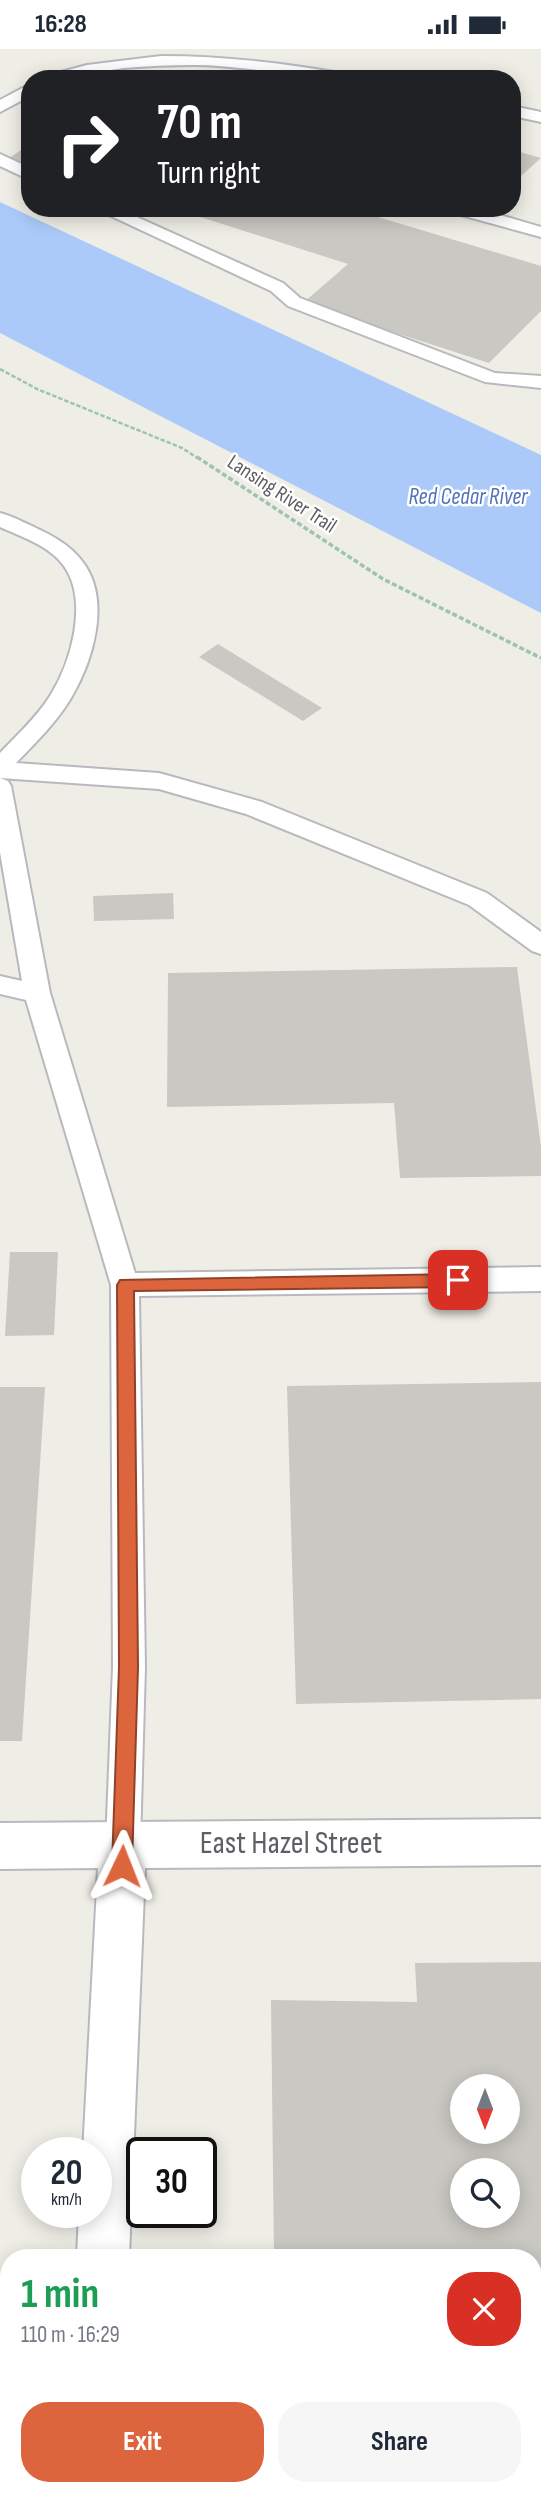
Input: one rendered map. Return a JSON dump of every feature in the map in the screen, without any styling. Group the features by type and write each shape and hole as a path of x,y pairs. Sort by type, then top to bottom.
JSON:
{"street":[{"name":"East Hazel Street","path":"0,1846 541,1842"},
{"path":"103,2249 123,1844"}],"lane":[{"path":"72,70 142,57 197,56 300,70"},
{"path":"0,107 21,94"},
{"path":"521,113 541,117"},
{"path":"0,159 21,170"},
{"path":"122,217 277,287 294,302 351,326 492,378 541,382"},
{"path":"488,217 541,232"},
{"path":"0,519 62,551 80,570 86,621 76,667 59,699 0,768"},
{"path":"0,768 159,781 254,808 478,899 541,945"},
{"path":"0,786 37,993 125,1285 128,1667 123,1844"},
{"path":"0,985 37,993"},
{"path":"125,1285 541,1279"}],"path":[{"name":"Lansing River Trail","path":"0,369 37,389 183,448 383,579 541,658"}],"water":[{"name":"Red Cedar River","path":"0,202 21,212 21,217 32,217 541,455 541,613 0,333"}],"building":[{"path":"21,150 21,162 9,158"},
{"path":"521,152 541,158 521,176"},
{"path":"200,217 378,217 541,266 541,311 489,363 303,303 348,264"},
{"path":"218,644 322,708 303,721 199,657"},
{"path":"173,893 174,919 94,921 93,896"},
{"path":"517,967 541,1147 541,1176 400,1178 394,1103 167,1107 168,973"},
{"path":"10,1252 58,1252 54,1335 5,1336"},
{"path":"541,1382 541,1699 296,1704 287,1386"},
{"path":"0,1387 45,1387 22,1741 0,1741"},
{"path":"541,1962 541,2249 274,2249 271,2000 417,2002 415,1963"}],"route":[{"path":"122,1866 128,1667 125,1285 458,1280"}]}
